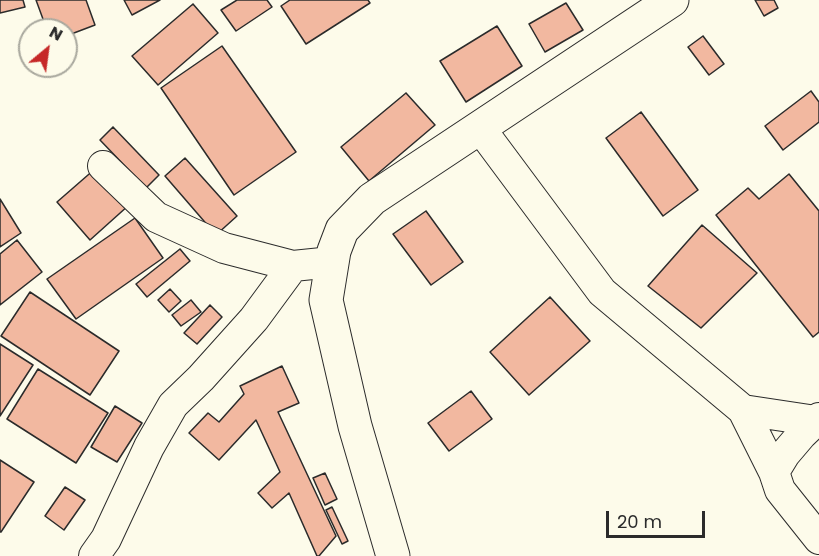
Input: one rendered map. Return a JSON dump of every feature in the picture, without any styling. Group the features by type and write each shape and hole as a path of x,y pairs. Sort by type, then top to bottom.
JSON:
{"street":[{"path":"393,556 355,426 326,300 334,251 342,230 372,199 672,0"},
{"path":"480,128 602,292 743,410 774,472 780,490 819,539"},
{"path":"103,166 156,217 224,248 293,266 332,262"},
{"path":"94,556 106,538 149,447 172,405 201,378 254,320 293,266"},
{"path":"743,410 817,420"},
{"path":"774,472 796,441 817,420"}],"building":[{"path":"0,0 23,0 25,7 0,13"},
{"path":"36,0 86,0 95,25 78,31 78,18 43,18"},
{"path":"124,0 160,0 132,15"},
{"path":"237,0 267,0 272,7 236,31 221,10"},
{"path":"290,0 368,0 370,3 306,44 281,6"},
{"path":"755,0 774,0 778,8 764,16"},
{"path":"566,3 583,30 545,52 529,24"},
{"path":"193,4 218,33 158,85 132,56"},
{"path":"497,26 522,66 466,102 440,61"},
{"path":"703,36 724,64 709,75 688,47"},
{"path":"222,46 296,152 234,195 161,88"},
{"path":"811,91 819,102 819,122 783,150 765,126"},
{"path":"406,93 435,125 369,181 341,147"},
{"path":"641,112 698,190 663,216 606,138"},
{"path":"113,127 159,175 146,188 100,140"},
{"path":"185,158 237,216 216,235 165,176"},
{"path":"96,168 129,205 90,240 57,202"},
{"path":"789,174 819,211 819,332 813,337 716,215 748,188 759,199"},
{"path":"0,199 21,233 0,247"},
{"path":"426,211 463,262 431,285 393,234"},
{"path":"135,218 163,258 76,319 47,279"},
{"path":"702,225 757,273 701,328 648,286"},
{"path":"17,240 42,272 0,305 0,254"},
{"path":"180,249 190,261 147,297 136,284"},
{"path":"170,289 181,301 169,312 158,300"},
{"path":"30,292 119,351 90,395 1,336"},
{"path":"550,297 590,341 529,395 490,352"},
{"path":"191,300 201,312 181,326 172,315"},
{"path":"210,305 222,317 197,344 184,333"},
{"path":"0,344 33,365 0,416"},
{"path":"282,366 299,403 278,412 336,536 319,556 317,556 289,493 272,508 258,493 280,472 256,420 219,460 189,433 208,413 219,422 244,394 240,386"},
{"path":"38,369 108,413 76,463 7,419"},
{"path":"471,391 492,419 449,451 428,423"},
{"path":"115,406 142,423 117,462 91,447"},
{"path":"0,460 34,482 1,532 0,532"},
{"path":"325,473 337,499 325,505 313,478"},
{"path":"65,487 85,500 64,530 45,516"},
{"path":"332,507 348,541 342,544 326,510"}]}
